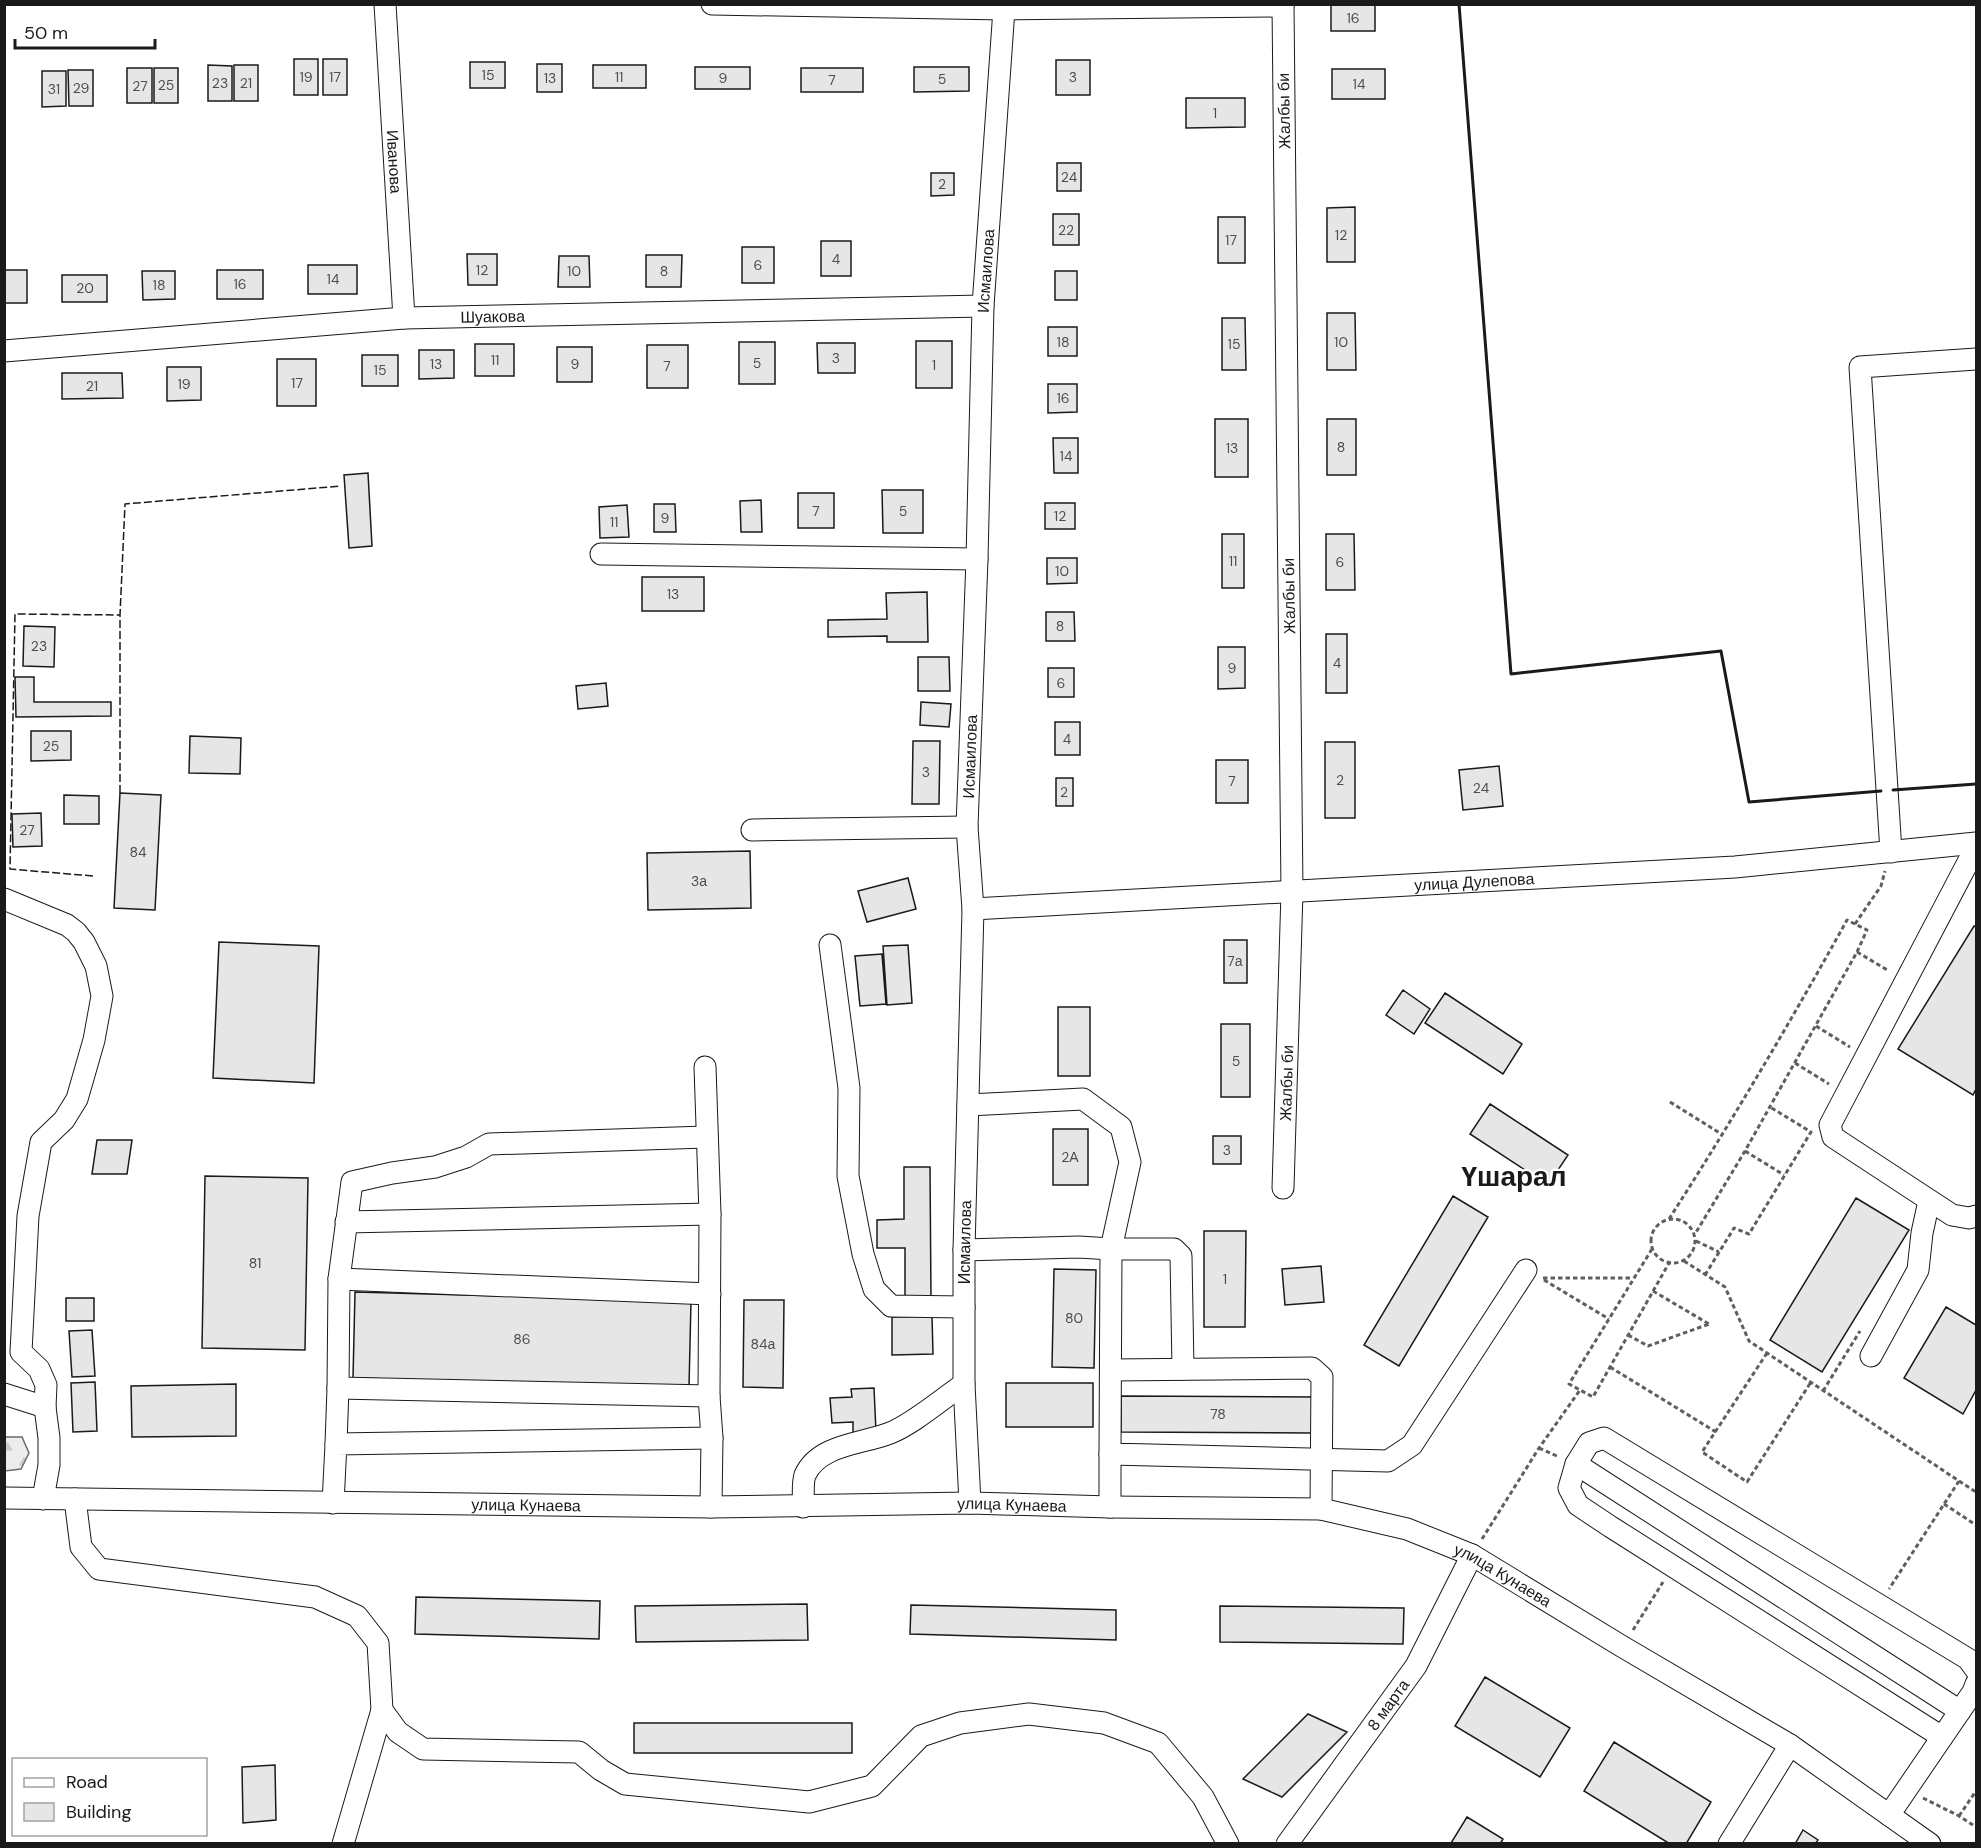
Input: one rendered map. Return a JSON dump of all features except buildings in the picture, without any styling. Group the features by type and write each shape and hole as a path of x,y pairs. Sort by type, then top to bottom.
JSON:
{"street":[{"name":"Иванова","path":"385,4 404,318"},
{"path":"712,4 1004,9 1283,5"},
{"name":"Жалбы би","path":"1283,5 1292,892 1283,1188"},
{"name":"Исмаилова","path":"970,1503 964,1384 964,1250 973,909 967,827 983,306 1004,9"},
{"name":"Шуакова","path":"4,351 404,318 983,306"},
{"path":"1891,852 1860,367 1977,359"},
{"path":"601,554 977,559"},
{"path":"752,830 967,827"},
{"path":"1977,845 1830,1125 1833,1137 1929,1201 1952,1215 1969,1218 1977,1216"},
{"name":"улица Дулепова","path":"973,909 1735,867 1977,845"},
{"path":"4,899 67,925 76,932 84,942 96,966 102,996 94,1040 77,1099 64,1120 41,1142 28,1216 13,1351 39,1369 46,1385 45,1407 49,1438 49,1465 43,1499"},
{"path":"830,945 849,1088 848,1176 863,1254 874,1289 891,1306 964,1307"},
{"path":"705,1067 710,1214 711,1508"},
{"path":"968,1105 1083,1099 1121,1127 1130,1162 1111,1249 1110,1507"},
{"path":"333,1503 338,1388 339,1279 352,1182 435,1167 466,1156 489,1144 706,1137"},
{"path":"1871,1356 1918,1270 1922,1233 1929,1201"},
{"path":"346,1222 710,1214"},
{"path":"964,1250 1079,1247 1174,1249 1181,1256 1183,1369"},
{"path":"1110,1454 1388,1461 1412,1445 1526,1270"},
{"path":"339,1279 710,1294"},
{"path":"1111,1370 1312,1368 1322,1377 1321,1509"},
{"path":"803,1507 805,1475 820,1456 843,1446 891,1433 964,1384"},
{"path":"338,1388 709,1396"},
{"path":"4,1394 45,1407"},
{"path":"336,1444 712,1438"},
{"path":"1942,1737 1578,1505 1569,1488 1576,1464 1588,1443 1604,1438 1968,1659 1977,1670"},
{"path":"1576,1464 1960,1711"},
{"name":"улица Кунаева","path":"4,1498 711,1508 970,1503 1321,1509 1407,1529 1472,1555 1790,1745 1930,1844"},
{"path":"75,1499 81,1547 99,1569 315,1597 357,1616 378,1643 382,1710 343,1844"},
{"name":"8 марта","path":"1287,1844 1416,1666 1472,1555"},
{"path":"1889,1815 1977,1684"},
{"path":"382,1710 398,1732 423,1749 579,1752 601,1770 625,1784 809,1802 872,1786 921,1736 960,1723 1029,1714 1104,1723 1158,1743 1203,1797 1228,1844"},
{"path":"1729,1844 1790,1745"}],"path":[{"path":"1855,924 1881,886 1891,852"},
{"path":"1669,1263 1593,1396 1569,1384 1652,1249 1652,1233 1656,1226 1669,1219 1723,1135 1784,1033 1847,920 1867,930 1816,1026 1695,1234"},
{"path":"1857,952 1905,981"},
{"path":"1816,1026 1866,1056"},
{"path":"1795,1063 1846,1094"},
{"path":"1670,1102 1723,1135"},
{"path":"1705,1275 1734,1228 1749,1234 1811,1132 1770,1107"},
{"path":"1745,1151 1784,1175"},
{"path":"1652,1249 1662,1261 1669,1263 1677,1264 1690,1256 1696,1242 1695,1234 1685,1222 1669,1219"},
{"path":"1696,1242 1719,1252"},
{"path":"1684,1261 1725,1287 1749,1341 1977,1492"},
{"path":"1609,1319 1540,1278 1634,1278"},
{"path":"1628,1335 1648,1346 1708,1324 1653,1291"},
{"path":"1767,1353 1702,1452 1747,1482 1811,1382"},
{"path":"1610,1367 1716,1432"},
{"path":"1472,1555 1539,1448 1580,1390"},
{"path":"1878,1606 1959,1482"},
{"path":"1944,1504 1977,1525"},
{"path":"1623,1647 1673,1566"},
{"path":"1907,1789 1977,1827"},
{"path":"1959,1816 1977,1791"}],"green space":[{"path":"5,1437 22,1437 29,1453 21,1469 5,1471"}],"fence":[{"path":"120,793 120,615 125,504 341,486"},
{"path":"93,876 10,869 15,614 120,615"}],"wall":[{"path":"1459,4 1511,674 1721,651 1749,802 1881,791"},
{"path":"1893,790 1976,784"}],"district":[{"name":"Үшарал","path":"1514,1176"}]}
